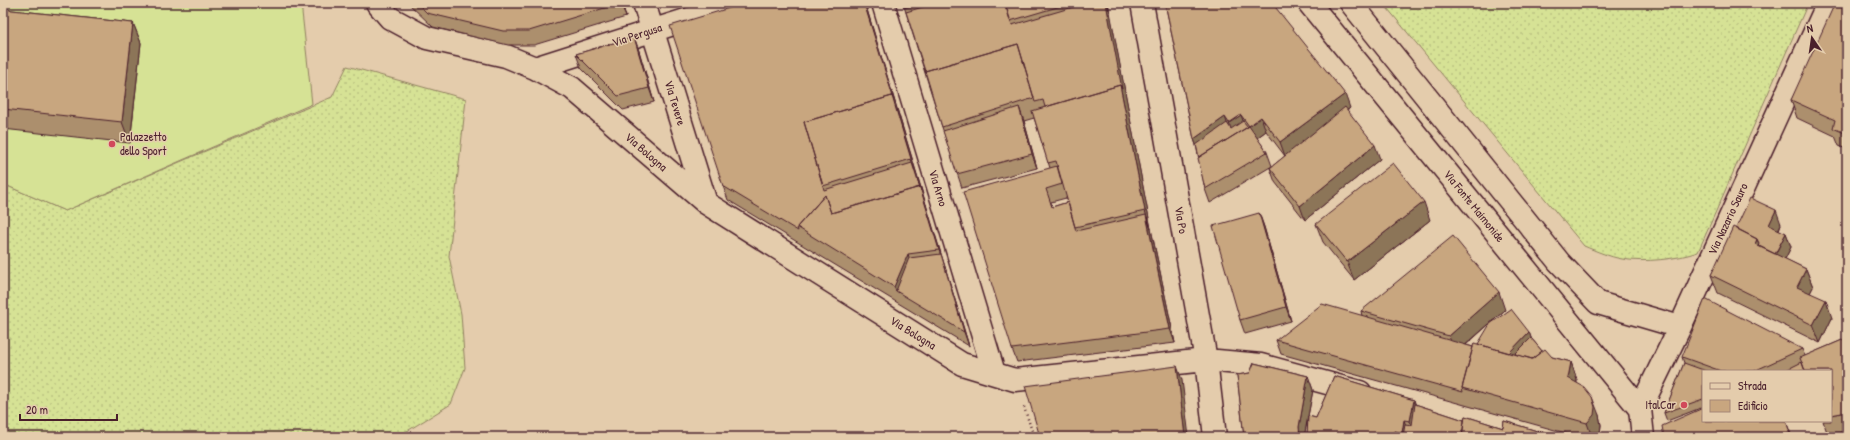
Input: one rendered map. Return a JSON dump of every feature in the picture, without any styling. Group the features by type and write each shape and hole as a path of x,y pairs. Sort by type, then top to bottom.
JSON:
{"street":[{"name":"Via Bologna","path":"377,3 390,18 427,38 506,56 535,68 572,88 706,204 962,364 1015,380 1206,360 1262,365 1376,396"},
{"name":"Via Tevere","path":"644,3 706,204"},
{"name":"Via Pergusa","path":"535,68 739,3"},
{"name":"Via Arno","path":"882,3 994,373"},
{"name":"Via Po","path":"1142,3 1206,360 1215,437"},
{"name":"Via Fonte Maimonide","path":"1309,3 1640,409"},
{"path":"1351,3 1559,262 1598,302 1680,327"},
{"name":"Via Nazario Sauro","path":"1640,409 1680,327 1828,3"},
{"path":"1640,409 1643,437"}],"green space":[{"name":"Palazzetto dello Sport","path":"3,3 301,3 312,104 65,211 3,184"},
{"path":"1383,3 1808,3 1698,252 1671,258 1640,261 1617,258 1584,246"},
{"path":"347,66 466,99 449,256 461,314 465,368 451,404 404,433 392,437 3,437 3,184 65,211 332,97"}],"building":[{"path":"417,3 621,3 529,31 503,31 427,13"},
{"path":"746,3 864,3 894,100 892,96 804,122 824,190 912,163 920,187 831,213 825,195 797,227 798,231 723,186 670,26"},
{"path":"903,3 921,3 904,8"},
{"path":"936,3 1005,3 1012,25 1087,3 1106,3 1122,89 1120,85 1045,107 1043,100 1035,102 1018,44 925,71 906,12"},
{"path":"1005,3 1071,3 1010,21"},
{"path":"1165,3 1272,3 1345,94 1280,142 1261,117 1249,126 1241,115 1229,123 1225,117 1194,139"},
{"path":"1835,3 1847,3 1847,134 1833,128 1835,120 1791,100"},
{"path":"3,9 133,23 122,122 3,109"},
{"path":"634,37 649,88 618,96 576,54"},
{"path":"1018,44 1034,98 942,127 925,71"},
{"path":"1120,85 1145,211 1075,227 1056,161 1048,163 1032,111"},
{"path":"892,96 911,159 823,186 804,122"},
{"path":"1019,107 1032,154 957,174 943,131"},
{"path":"1345,107 1375,145 1300,206 1270,168"},
{"path":"1243,121 1248,127 1199,157 1196,145 1227,123 1231,129"},
{"path":"1249,126 1267,152 1205,189 1198,158"},
{"path":"1393,163 1424,202 1347,262 1316,224"},
{"path":"1057,166 1062,184 1046,189 1052,207 1068,202 1076,231 1146,215 1170,329 1012,349 963,192"},
{"path":"920,187 939,250 908,254 894,287 797,227 825,195 831,213"},
{"path":"1750,198 1776,210 1769,225 1786,233 1775,254 1758,246 1759,243 1757,239 1736,228"},
{"path":"1259,213 1286,307 1240,320 1213,226"},
{"path":"1733,227 1757,239 1755,244 1806,269 1797,287 1826,300 1813,325 1711,275"},
{"path":"1453,236 1499,292 1449,336 1361,311"},
{"path":"941,254 964,332 896,291 909,258"},
{"path":"1705,299 1802,349 1756,370 1718,370 1682,357"},
{"path":"1322,304 1473,347 1462,388 1463,392 1276,340"},
{"path":"1511,309 1529,332 1509,353 1478,344 1490,324"},
{"path":"1531,338 1542,351 1532,359 1515,354"},
{"path":"1847,338 1847,412 1832,415 1832,370 1805,370 1800,358"},
{"path":"1474,343 1532,359 1545,349 1552,357 1571,362 1568,378 1584,387 1592,397 1595,407 1594,415 1587,423 1462,388"},
{"path":"1802,362 1805,370 1786,370"},
{"path":"1254,363 1308,376 1299,427 1300,437 1244,437 1237,375 1250,373"},
{"path":"1684,363 1703,370 1702,370 1702,399 1664,413"},
{"path":"1177,366 1185,437 1040,437 1025,386"},
{"path":"1334,376 1414,400 1410,421 1404,420 1402,433 1395,431 1394,437 1307,437 1308,416 1316,418"},
{"path":"1415,404 1464,420 1462,437 1403,437 1405,424 1412,425"},
{"path":"1702,408 1702,422 1786,422 1790,433 1781,437 1751,437 1749,433 1741,437 1664,437 1662,426"},
{"path":"1465,416 1503,428 1504,421 1557,437 1462,437"},
{"path":"1847,434 1847,437 1821,437"}],"place":[{"name":"Palazzetto dello Sport","path":"112,144"},
{"name":"ItalCar","path":"1684,405"}]}
